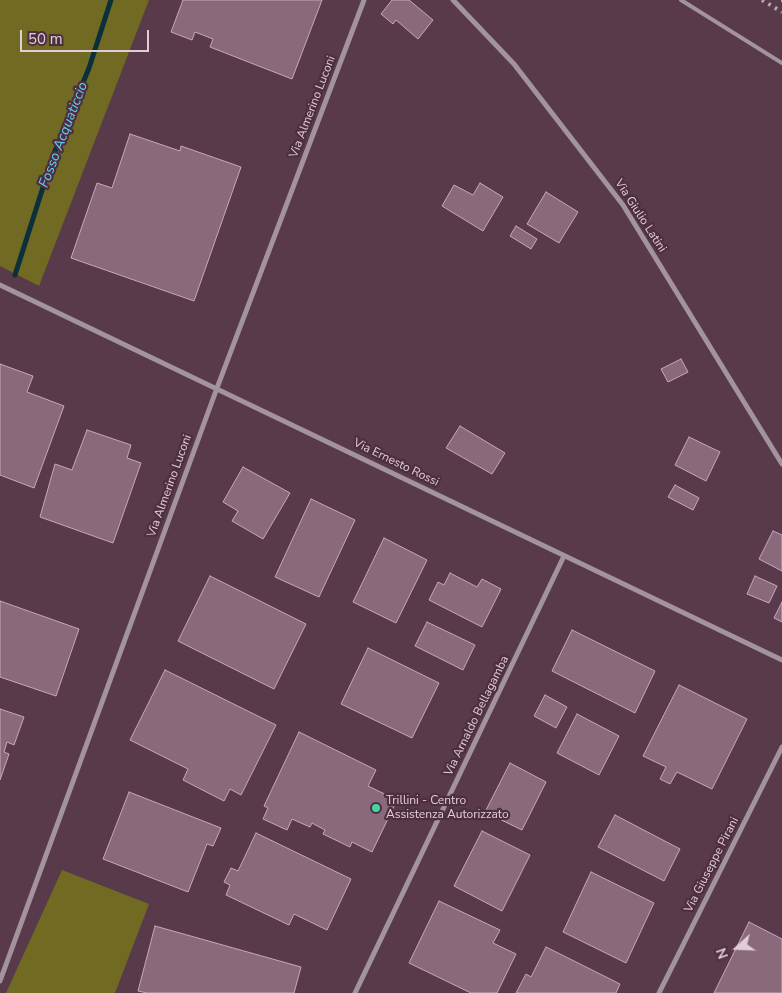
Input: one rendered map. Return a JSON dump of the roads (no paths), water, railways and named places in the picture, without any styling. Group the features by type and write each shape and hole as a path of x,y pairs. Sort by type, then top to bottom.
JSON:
{"street":[{"name":"Via Almerino Luconi","path":"0,981 217,388 364,0"},
{"name":"Via Giulio Latini","path":"453,0 514,64 623,205 782,464"},
{"name":"Via Ernesto Rossi","path":"0,285 782,660"},
{"name":"Via Arnaldo Bellagamba","path":"355,993 564,556"},
{"name":"Via Giuseppe Pirani","path":"659,993 782,747"}],"lane":[{"path":"680,0 782,63"}],"waterway":[{"name":"Fosso Acquaticcio","path":"15,275 53,156 89,68 111,0"}],"railway":[{"path":"762,0 782,12"}],"place":[{"name":"Trillini - Centro Assistenza Autorizzato","path":"376,808"}]}
